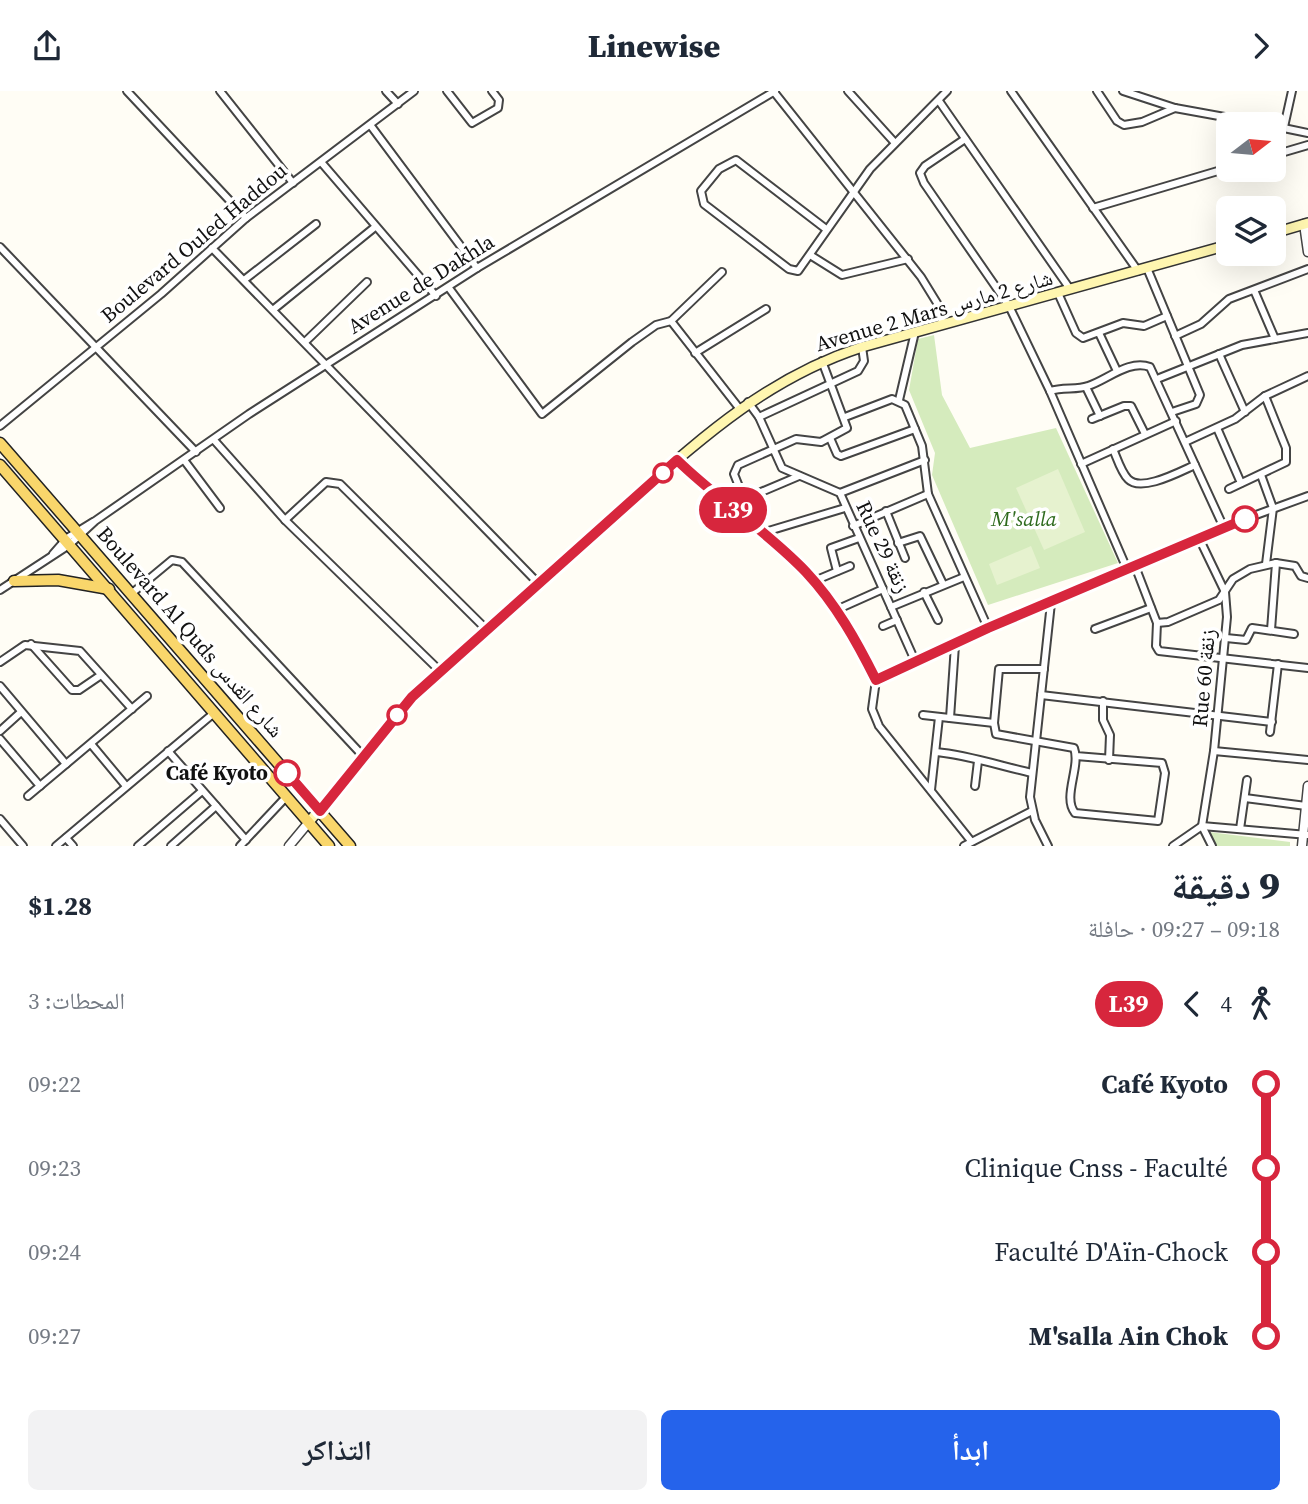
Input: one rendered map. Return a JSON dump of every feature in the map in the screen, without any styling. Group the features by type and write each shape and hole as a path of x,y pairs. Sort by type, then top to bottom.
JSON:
{"main road":[{"path":"1286,229 1306,223"},
{"name":"Avenue 2 Mars شارع 2 مارس","path":"309,823 412,697 677,460 743,405 822,361 862,347 1216,248"},
{"name":"Boulevard Al Quds شارع القدس","path":"0,443 350,846"},
{"name":"Boulevard Al Quds شارع القدس","path":"0,465 329,846"},
{"path":"14,581 58,580 109,589"}],"street":[{"path":"220,91 293,183"},
{"path":"386,91 398,104"},
{"name":"Boulevard Ouled Haddou","path":"0,426 96,348 246,218 414,91"},
{"path":"447,91 472,123 498,107 499,100 492,91"},
{"path":"756,91 763,99"},
{"path":"775,91 908,259 931,291 943,324"},
{"name":"Avenue de Dakhla","path":"0,590 95,521 328,363 477,268 775,91"},
{"path":"848,91 895,143"},
{"path":"826,229 736,160 719,169 701,191 704,204 789,269 798,271 853,191 895,143 947,91"},
{"path":"1011,91 1093,208 1143,269 1167,316 1200,398 1196,404 1172,412"},
{"path":"1097,91 1117,121 1124,125 1142,122 1175,108"},
{"path":"1123,91 1175,108 1216,115"},
{"path":"1286,118 1292,91"},
{"path":"130,92 246,218"},
{"path":"939,101 1070,289"},
{"path":"371,126 477,268"},
{"path":"1286,128 1308,133"},
{"path":"965,139 925,166 921,175 930,193 1009,306 1151,608 1157,623 1156,649 1166,653 1225,657 1308,668"},
{"path":"1286,151 1308,145"},
{"path":"321,162 436,296"},
{"path":"1093,208 1216,172"},
{"path":"1306,223 1308,252"},
{"path":"244,280 316,224"},
{"path":"274,309 375,227"},
{"path":"0,247 196,452"},
{"path":"212,248 328,363 538,583"},
{"path":"810,255 842,275 908,259"},
{"path":"1175,336 1201,324 1229,299 1308,269"},
{"path":"449,288 542,414 632,342 656,325 671,321 722,272"},
{"path":"306,341 367,282"},
{"path":"1254,289 1275,339"},
{"path":"1058,293 1078,336 1086,338 1123,323 1144,326 1167,316"},
{"path":"695,353 766,309"},
{"name":"Rue 29 زنقة","path":"671,321 695,353 743,405 759,417 782,468 840,493 916,663"},
{"path":"900,400 915,332"},
{"path":"1099,333 1117,371"},
{"path":"1157,379 1251,342 1308,333"},
{"path":"759,417 858,371 864,361 862,347"},
{"path":"1220,354 1245,412"},
{"path":"744,499 733,471 743,463 796,439 821,442 845,430 845,417 822,361"},
{"path":"1050,391 1074,386 1086,387 1117,371 1145,365 1153,370 1224,528"},
{"path":"1185,442 1217,428 1245,412 1265,396 1308,376"},
{"path":"1086,387 1100,416"},
{"path":"1229,489 1283,464 1287,457 1265,396"},
{"path":"845,417 887,401 900,400 905,404 925,460 928,494 988,628"},
{"path":"1093,419 1131,406 1145,434"},
{"path":"1081,464 1176,421"},
{"path":"1217,428 1241,483"},
{"path":"830,438 838,456 844,456 915,429"},
{"path":"214,440 285,520 440,671"},
{"path":"1113,449 1127,479 1134,482 1152,482 1195,465"},
{"path":"184,460 220,508"},
{"path":"677,460 814,581 836,610 876,680 872,700 874,716 971,841"},
{"path":"840,493 925,460"},
{"path":"1261,475 1273,508 1266,564"},
{"path":"728,506 799,476"},
{"path":"285,520 327,482 340,484 486,629"},
{"path":"853,526 928,494"},
{"path":"876,680 988,628 1199,538 1308,496"},
{"path":"762,533 845,508"},
{"path":"886,511 905,558"},
{"path":"898,543 920,536 943,584"},
{"path":"837,571 831,548 859,538"},
{"name":"Rue 60 زنقة","path":"1199,538 1224,592 1226,638 1214,751 1202,826"},
{"path":"131,594 173,560 182,562 363,756"},
{"path":"1271,631 1276,563"},
{"path":"1157,623 1172,621 1214,603 1233,579 1266,564 1295,566 1301,576 1308,577"},
{"path":"814,581 850,566"},
{"path":"891,607 964,577"},
{"path":"836,610 883,589"},
{"path":"924,592 938,620"},
{"path":"1048,846 1032,811 1032,773 1051,603"},
{"path":"1095,629 1151,608"},
{"path":"883,626 897,620"},
{"path":"1226,638 1246,640 1252,628 1294,634"},
{"path":"31,644 72,690 79,690 101,675"},
{"path":"0,662 18,647 31,644 80,651 132,709"},
{"path":"950,717 955,645"},
{"path":"1270,732 1278,664"},
{"path":"1044,669 999,669 994,723 996,734 1070,745 1076,756 1070,805 1073,812 1158,821 1164,765 1160,762 1076,756"},
{"path":"0,686 66,764"},
{"path":"1041,695 1272,722"},
{"path":"28,796 148,696"},
{"path":"1103,701 1103,720 1111,735 1109,760"},
{"path":"0,730 21,712"},
{"path":"56,846 214,713"},
{"path":"923,715 994,723"},
{"path":"931,790 939,717"},
{"path":"0,739 40,786"},
{"path":"91,744 126,786"},
{"path":"168,751 216,806 243,843 287,796"},
{"path":"1214,751 1308,760"},
{"path":"936,752 965,755 978,761 1032,773"},
{"path":"975,786 978,761"},
{"path":"1240,829 1247,780"},
{"path":"1302,846 1306,835 1308,786"},
{"path":"138,846 202,790"},
{"path":"1245,799 1306,806"},
{"path":"171,846 216,806"},
{"path":"964,846 1032,811"},
{"path":"0,819 23,846"},
{"name":"Avenue 2 Mars شارع 2 مارس","path":"289,846 309,823"},
{"path":"1202,826 1212,846"},
{"path":"1173,846 1202,826 1306,835"},
{"path":"66,838 73,846"}],"green space":[{"name":"M'salla","path":"934,335 942,395 970,448 1056,428 1118,563 988,605 932,475 935,453 909,390 918,339"},
{"path":"1058,469 1085,532 1044,550 1016,488"},
{"path":"1031,546 1040,568 997,585 989,564"},
{"path":"1209,832 1290,842 1290,846 1217,846"}],"bus line":[{"name":"L39","path":"287,773 320,811 412,697 677,460 806,572 848,628 876,680 988,628 1245,519"}],"place":[{"name":"Café Kyoto","path":"287,773"}]}
